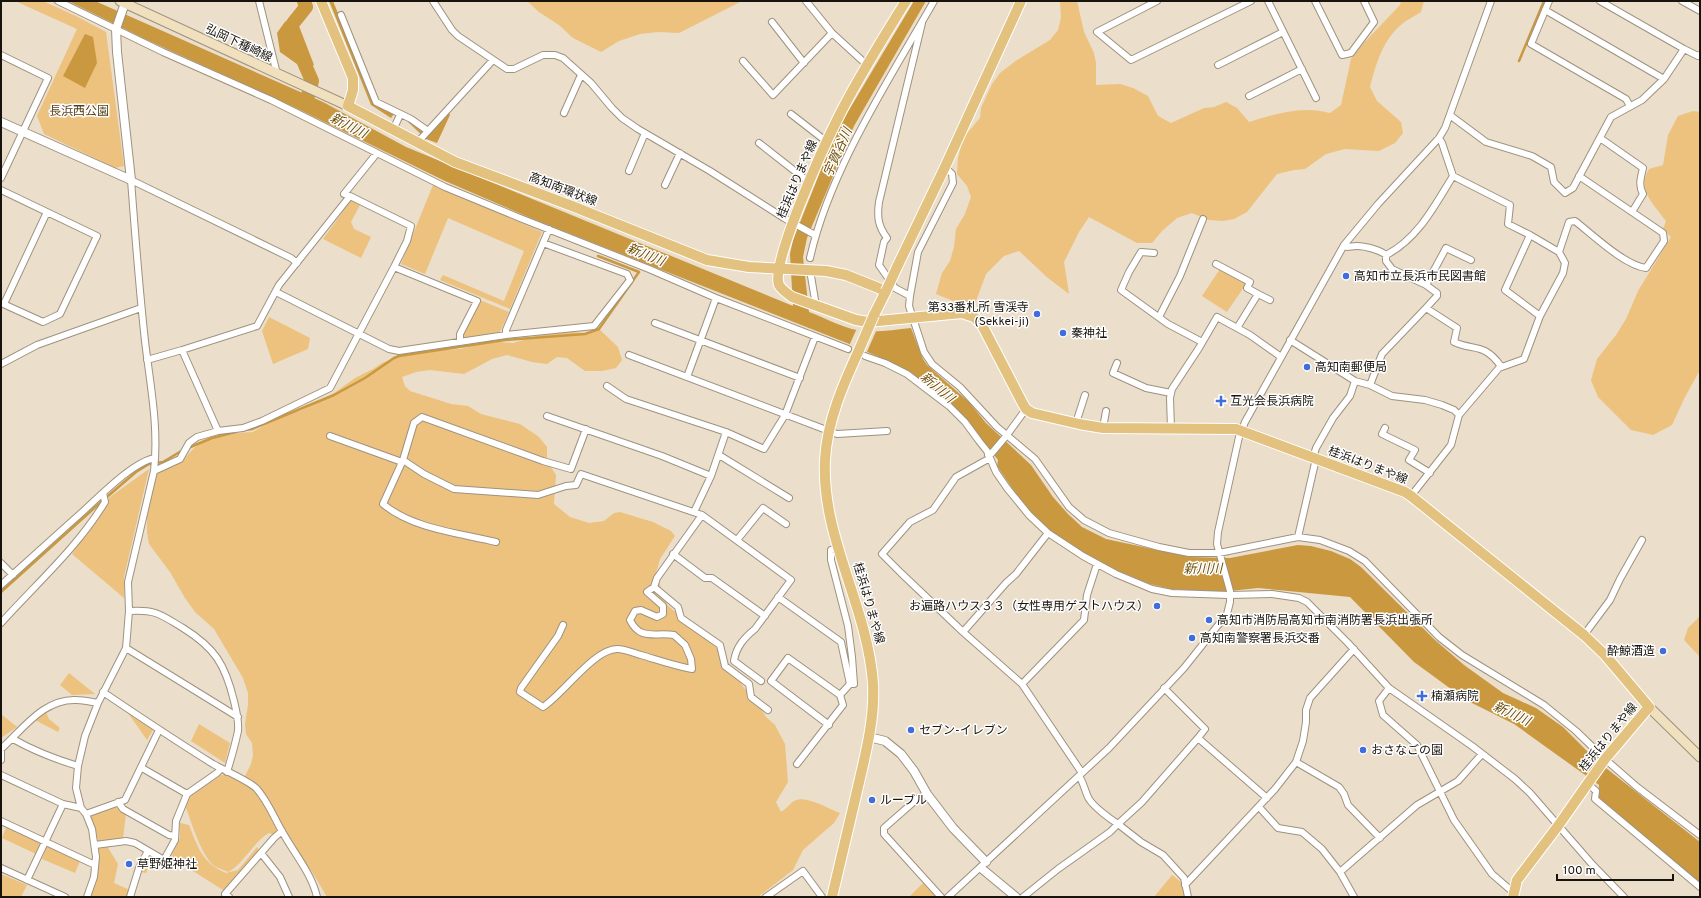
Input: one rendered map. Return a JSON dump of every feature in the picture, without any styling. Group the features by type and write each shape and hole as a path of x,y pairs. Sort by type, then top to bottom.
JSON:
{"main road":[{"path":"320,1 353,78 353,90 348,106"},
{"name":"桂浜はりまや線","path":"906,1 867,65 837,120 827,142 782,256 784,268 778,277 779,285 792,297 856,320 868,322 914,319 962,313 974,317 982,324 1026,409 1032,413 1103,428 1232,428 1411,496 1584,635 1605,655 1649,707 1604,760 1558,826 1516,880 1513,895"},
{"name":"桂浜はりまや線","path":"832,897 869,737 873,697 870,654 839,548 827,497 825,467 829,431 843,388 858,352 1021,1"},
{"name":"弘岡下種崎線","path":"123,3 348,106"},
{"name":"高知南環状線","path":"348,106 393,130 420,140 455,162 572,206 707,260 730,265 784,268 810,273 826,271 886,290"},
{"path":"1649,707 1700,757"}],"street":[{"path":"58,1 116,28 162,52 271,100 445,187 649,268 716,298 815,337 858,352 907,374 949,406 965,422 990,456 1007,488 1029,515 1048,533 1097,564 1152,589 1172,593 1272,594 1299,598 1307,602 1354,649 1389,688 1515,779 1530,793 1558,826 1624,897"},
{"path":"259,1 277,74"},
{"path":"433,1 452,30 458,36 507,69 514,69 543,55 555,55 563,58 591,83 622,118 795,224 814,234"},
{"path":"806,1 832,33 867,65"},
{"path":"810,258 814,234 863,124 934,1"},
{"path":"1157,1 1098,32 1131,60 1251,1"},
{"path":"1268,1 1316,98"},
{"path":"1315,1 1342,55 1351,53 1374,22 1364,1"},
{"path":"948,897 1109,748 1184,668 1227,614 1230,602 1230,593 1217,544 1220,521 1241,431 1290,340 1344,245 1378,204 1439,138 1451,116 1491,1"},
{"path":"1549,1 1531,44 1626,99 1630,106"},
{"path":"1600,1 1684,49 1698,56 1700,55"},
{"path":"1682,1 1700,11"},
{"path":"87,897 95,865 95,845 92,828 86,814 81,808 76,788 78,766 85,736 98,704 126,648 130,570 154,464 156,435 141,308 131,180 116,28 123,3"},
{"path":"1545,10 1664,80"},
{"path":"341,15 376,102 400,115 411,119 428,132"},
{"path":"772,22 804,62"},
{"path":"910,296 895,288 878,265 884,242 887,238 877,217 879,202 922,23"},
{"path":"1218,65 1283,32"},
{"path":"743,61 773,95 832,33"},
{"path":"1451,116 1486,142 1532,156 1551,167 1554,182 1565,193 1573,188 1612,117 1642,100 1664,80 1684,49"},
{"path":"1,56 48,78 24,132 1,178"},
{"path":"420,140 493,60"},
{"path":"1249,96 1302,69"},
{"path":"564,113 581,74"},
{"path":"792,114 827,142"},
{"path":"393,130 400,115"},
{"path":"1,122 131,180 291,258 297,263"},
{"path":"629,171 645,133"},
{"path":"1411,496 1451,445 1459,415 1499,368 1524,359 1540,316 1563,273 1565,263 1559,252 1508,224 1510,205 1453,176 1439,138"},
{"path":"1600,138 1643,168 1640,180 1641,189 1644,194 1632,212"},
{"path":"760,143 810,183"},
{"path":"154,464 180,459 189,443 197,437 218,431 243,428 262,421 330,388 394,267 411,226 344,194 377,153"},
{"path":"664,185 680,153"},
{"path":"945,167 952,174 953,183 918,252 910,296 909,306 926,357 960,388 1006,437 1035,459 1070,507 1084,520 1109,533 1159,547 1188,553 1220,555 1298,537 1320,540 1340,546 1365,561 1439,637 1462,655 1544,705 1576,731 1604,760 1700,835"},
{"path":"1386,255 1412,235 1432,210 1453,176"},
{"path":"1559,252 1569,222 1576,221 1610,249 1637,267 1646,268 1664,241 1663,233 1579,176"},
{"path":"1,190 47,212 97,236 60,314 43,322 2,303 47,212"},
{"path":"147,360 257,326 279,285 350,196"},
{"path":"1159,317 1185,264 1203,218"},
{"path":"506,335 506,330 549,229"},
{"path":"1530,235 1506,290 1540,316"},
{"path":"276,292 389,350 400,351 506,335 594,326 630,280 627,274 543,243"},
{"path":"1344,245 1346,247 1357,246 1368,248 1382,252 1386,255"},
{"path":"1426,285 1446,248 1471,260"},
{"path":"1154,253 1141,252 1129,272 1121,290 1175,329 1202,342"},
{"path":"1370,385 1382,354 1437,296 1437,293 1426,285 1392,269 1386,262 1386,255"},
{"path":"1216,264 1250,282 1247,288 1270,300"},
{"path":"394,267 477,301 460,334 460,342"},
{"path":"810,273 813,305"},
{"path":"1237,328 1258,294"},
{"path":"686,377 716,298"},
{"path":"1,364 38,345 141,308"},
{"path":"1426,308 1457,328 1454,342 1486,350 1498,362 1500,365 1499,368"},
{"path":"1170,429 1170,393 1217,317 1250,335 1281,357"},
{"path":"655,323 800,378"},
{"path":"607,386 626,399 726,432 764,449 785,415 815,337"},
{"path":"1290,340 1355,381 1370,385 1392,396 1425,400 1442,405 1454,410 1459,415"},
{"path":"182,350 218,431"},
{"path":"629,354 837,434 887,431"},
{"path":"1117,363 1113,373 1146,388 1170,393"},
{"path":"1298,537 1315,463 1313,458 1316,448 1333,418 1350,396 1355,381"},
{"path":"1076,423 1085,395"},
{"path":"1026,409 990,456 956,477 933,510 910,522 882,554 963,632 1022,684 1080,774 1090,799 1112,821 1141,842 1163,855 1184,878 1188,897"},
{"path":"1103,428 1106,411"},
{"path":"547,416 662,456 711,476"},
{"path":"496,542 424,525 392,511 383,504 402,461 414,423 422,418 543,461 571,469 586,429"},
{"path":"1385,428 1382,434 1415,450 1409,460 1430,473"},
{"path":"694,512 711,476 726,432"},
{"path":"330,436 402,461 454,489 538,495 566,486 576,485 581,474 702,515 791,580 735,651 734,661 761,681"},
{"path":"719,455 789,498"},
{"path":"1,585 103,493 136,466 149,459 154,464"},
{"path":"1,623 72,548 95,519 105,502 103,493"},
{"path":"737,540 763,508 786,524"},
{"path":"563,625 558,636 521,688 520,692 543,707 553,701 601,654 609,650 618,649 633,652 692,669 691,659 685,645 674,635 644,634 634,629 630,620 635,611 641,610 657,617 663,614 663,606 647,592 654,587 657,578 673,554 702,515"},
{"path":"963,632 1006,583 1016,574 1048,533"},
{"path":"1584,635 1610,600 1642,540"},
{"path":"839,548 831,550 831,560 849,633 854,684 850,684 840,694"},
{"path":"673,554 705,578 712,578 764,616"},
{"path":"1,563 13,574"},
{"path":"1022,684 1084,620 1087,596 1097,564"},
{"path":"654,587 678,607 681,618 720,645 725,666 750,684 751,697 768,710"},
{"path":"778,597 841,642 850,684"},
{"path":"129,611 145,610 159,613 200,639 214,653 229,678 238,717 238,730 227,772"},
{"path":"126,648 238,717"},
{"path":"1185,885 1276,789 1296,762 1303,741 1306,710 1310,698 1354,649"},
{"path":"797,764 829,725 843,705 840,694 788,658 771,681 829,725"},
{"path":"1022,897 1110,832 1142,802 1205,729 1164,688"},
{"path":"1389,688 1379,701 1383,715 1417,745 1439,793 1454,820 1492,874 1513,895"},
{"path":"103,692 159,730 255,788 269,806 305,869 316,890 317,897"},
{"path":"1,760 1,750 42,710 56,702 76,700 98,704"},
{"path":"86,814 125,800 142,768 159,730"},
{"path":"869,737 885,741 901,754 914,771 927,794 953,828 983,865 1016,897"},
{"path":"13,738 43,754 78,766"},
{"path":"1198,738 1267,798"},
{"path":"1340,872 1417,805 1458,781 1482,754"},
{"path":"1296,762 1340,787 1348,805 1380,838"},
{"path":"142,768 187,794"},
{"path":"95,845 126,841 135,843 164,860 176,836 176,822 187,794 217,773 221,768"},
{"path":"1,775 63,804 81,808"},
{"path":"1588,781 1596,791 1595,799 1700,887"},
{"path":"927,794 917,798 884,828 884,834 941,897"},
{"path":"118,802 124,809 169,835 176,836"},
{"path":"27,880 63,804"},
{"path":"1259,807 1278,828 1302,832 1322,849 1340,872 1354,897"},
{"path":"1,830 3,822 95,865"},
{"path":"229,897 225,894 274,838 282,831"},
{"path":"130,897 139,868 148,851"},
{"path":"261,853 280,877 289,897"},
{"path":"1,868 65,897"},
{"path":"766,897 803,871 822,897"}],"green space":[{"name":"長浜西公園","path":"15,1 43,1 106,32 124,166 115,168 44,134 37,116 77,29"},
{"path":"527,1 742,1 679,33 658,32 640,34 619,41 601,52 573,38 559,25 539,12"},
{"path":"1060,1 1077,1 1084,32 1094,53 1096,63 1096,85 1120,84 1133,88 1148,96 1158,116 1171,123 1204,108 1214,107 1226,102 1237,108 1249,122 1299,110 1330,113 1341,105 1351,59 1360,47 1400,5 1401,1 1424,1 1421,12 1395,30 1385,44 1370,87 1377,101 1401,122 1403,133 1395,143 1379,151 1345,149 1326,154 1305,169 1277,174 1247,212 1234,219 1223,221 1209,220 1192,213 1177,218 1162,231 1152,243 1137,243 1089,217 1079,232 1064,262 1069,294 1048,278 1019,251 1004,256 986,274 973,309 936,294 942,273 950,261 954,247 956,229 965,214 971,197 967,186 957,174 958,158 963,138 980,118 981,108 992,84 1000,73 1017,60 1050,40 1058,30 1061,18"},
{"path":"1693,111 1700,112 1700,370 1672,425 1653,435 1631,430 1598,397 1591,380 1597,359 1616,335 1626,319 1638,291 1671,237 1663,229 1666,221 1652,203 1644,183 1649,169 1663,165 1668,135 1678,116"},
{"path":"433,185 542,232 510,309 440,280 443,275 504,301 524,251 448,218 425,274 401,264"},
{"path":"352,199 360,205 351,222 354,229 371,237 361,258 323,239"},
{"path":"1220,269 1246,284 1227,312 1202,296"},
{"path":"480,300 509,312 500,332 464,338 464,332"},
{"path":"269,317 310,338 308,349 273,364 262,331"},
{"path":"599,329 618,347 622,360 616,368 602,371 585,371 567,358 557,357 547,364 532,362 507,355 492,359 464,374 430,370 416,372 402,377 405,386 410,391 451,404 468,406 481,414 520,424 539,437 547,447 547,461 556,475 554,504 570,517 589,523 604,521 614,513 620,512 653,522 671,531 675,536 660,559 656,573 667,605 698,630 723,654 744,688 754,697 766,717 775,725 785,744 788,782 776,802 781,812 796,800 806,800 840,813 834,823 803,850 793,870 758,897 327,897 307,864 294,848 281,838 269,833 258,842 239,864 228,872 216,867 211,863 202,848 185,805 189,797 221,775 245,776 251,764 253,755 252,743 246,734 245,724 248,693 243,678 214,629 195,612 170,572 149,544 147,533 147,498 153,476 184,459 195,447 206,440 238,433 253,432 284,413 300,411 330,396 355,378 382,363 410,352 461,349 479,344 498,342 513,343 555,331 588,333"},
{"path":"149,469 124,577 124,598 72,554 110,497"},
{"path":"1699,617 1700,657 1684,640 1688,628"},
{"path":"69,673 95,694 72,695 60,685"},
{"path":"46,712 49,719 60,728 58,732 35,720"},
{"path":"128,713 153,730 147,740"},
{"path":"1,714 17,727 1,738"},
{"path":"199,724 230,743 225,763 191,741"},
{"path":"114,806 126,814 123,838 99,842 89,815"},
{"path":"180,823 189,825 202,854 211,864 226,873 238,870 257,847 261,853 223,890 171,857 180,838"},
{"path":"6,828 40,843 36,854 2,838"},
{"path":"47,846 80,861 75,873 42,859"},
{"path":"107,846 118,864 114,883 130,890 127,897 91,897 97,875 98,848"},
{"path":"148,855 153,858 146,873 141,872"},
{"path":"1,874 27,885 21,897 1,897"},
{"path":"1172,875 1181,882 1186,897 1154,897"},
{"path":"924,882 938,897 909,897"}],"water":[{"path":"68,1 95,1 323,102 406,147 793,306 790,254 793,240 822,167 843,120 914,1 926,1 854,126 807,238 803,257 809,312 852,329 882,331 911,328 923,359 927,365 969,402 986,423 1031,465 1053,497 1068,514 1082,527 1106,539 1190,557 1230,558 1298,545 1311,546 1331,551 1350,559 1361,567 1435,640 1464,665 1503,693 1536,708 1563,727 1597,761 1700,842 1700,883 1598,797 1599,785 1514,724 1466,700 1414,662 1350,597 1258,588 1220,592 1171,589 1150,584 1111,568 1064,542 1046,529 1023,504 997,466 998,460 961,413 925,383 888,361 847,343 533,219 445,181 298,109 147,40"},
{"path":"329,1 333,1 375,104 394,114 391,118 371,105"},
{"path":"302,5 307,10 296,24 299,26 314,65 304,69 280,52 277,33 284,23"},
{"path":"85,34 93,37 97,63 85,88 63,76"},
{"path":"449,113 450,115 437,143 426,139 408,122 409,120 430,134"}],"pier":[{"path":"857,328 877,329 866,354 849,346"}],"waterway":[{"path":"294,22 306,7 304,1"},
{"path":"1519,61 1544,1"},
{"path":"299,51 312,81 306,103"},
{"path":"245,430 252,429 334,395 365,378 399,356 505,340 585,334 599,329 639,272 598,256"},
{"path":"188,448 212,438 236,432"},
{"path":"1,592 136,472 149,464 163,462 183,450"}],"place":[{"name":"高知市立長浜市民図書館","path":"1346,276"},
{"name":"第33番札所 雪渓寺 (Sekkei-ji)","path":"1037,314"},
{"name":"秦神社","path":"1063,333"},
{"name":"高知南郵便局","path":"1307,367"},
{"name":"互光会長浜病院","path":"1221,401"},
{"name":"お遍路ハウス３３（女性専用ゲストハウス）","path":"1157,606"},
{"name":"高知市消防局高知市南消防署長浜出張所","path":"1209,620"},
{"name":"高知南警察署長浜交番","path":"1192,638"},
{"name":"酔鯨酒造","path":"1663,651"},
{"name":"楠瀬病院","path":"1422,696"},
{"name":"セブン-イレブン","path":"911,730"},
{"name":"おさなごの園","path":"1363,750"},
{"name":"ルーブル","path":"872,800"},
{"name":"草野姫神社","path":"129,864"}],"water label":[{"name":"新川川","path":"349,125"},
{"name":"宇賀谷川","path":"837,152"},
{"name":"新川川","path":"646,254"},
{"name":"新川川","path":"938,387"},
{"name":"新川川","path":"1203,568"},
{"name":"新川川","path":"1512,713"}]}
